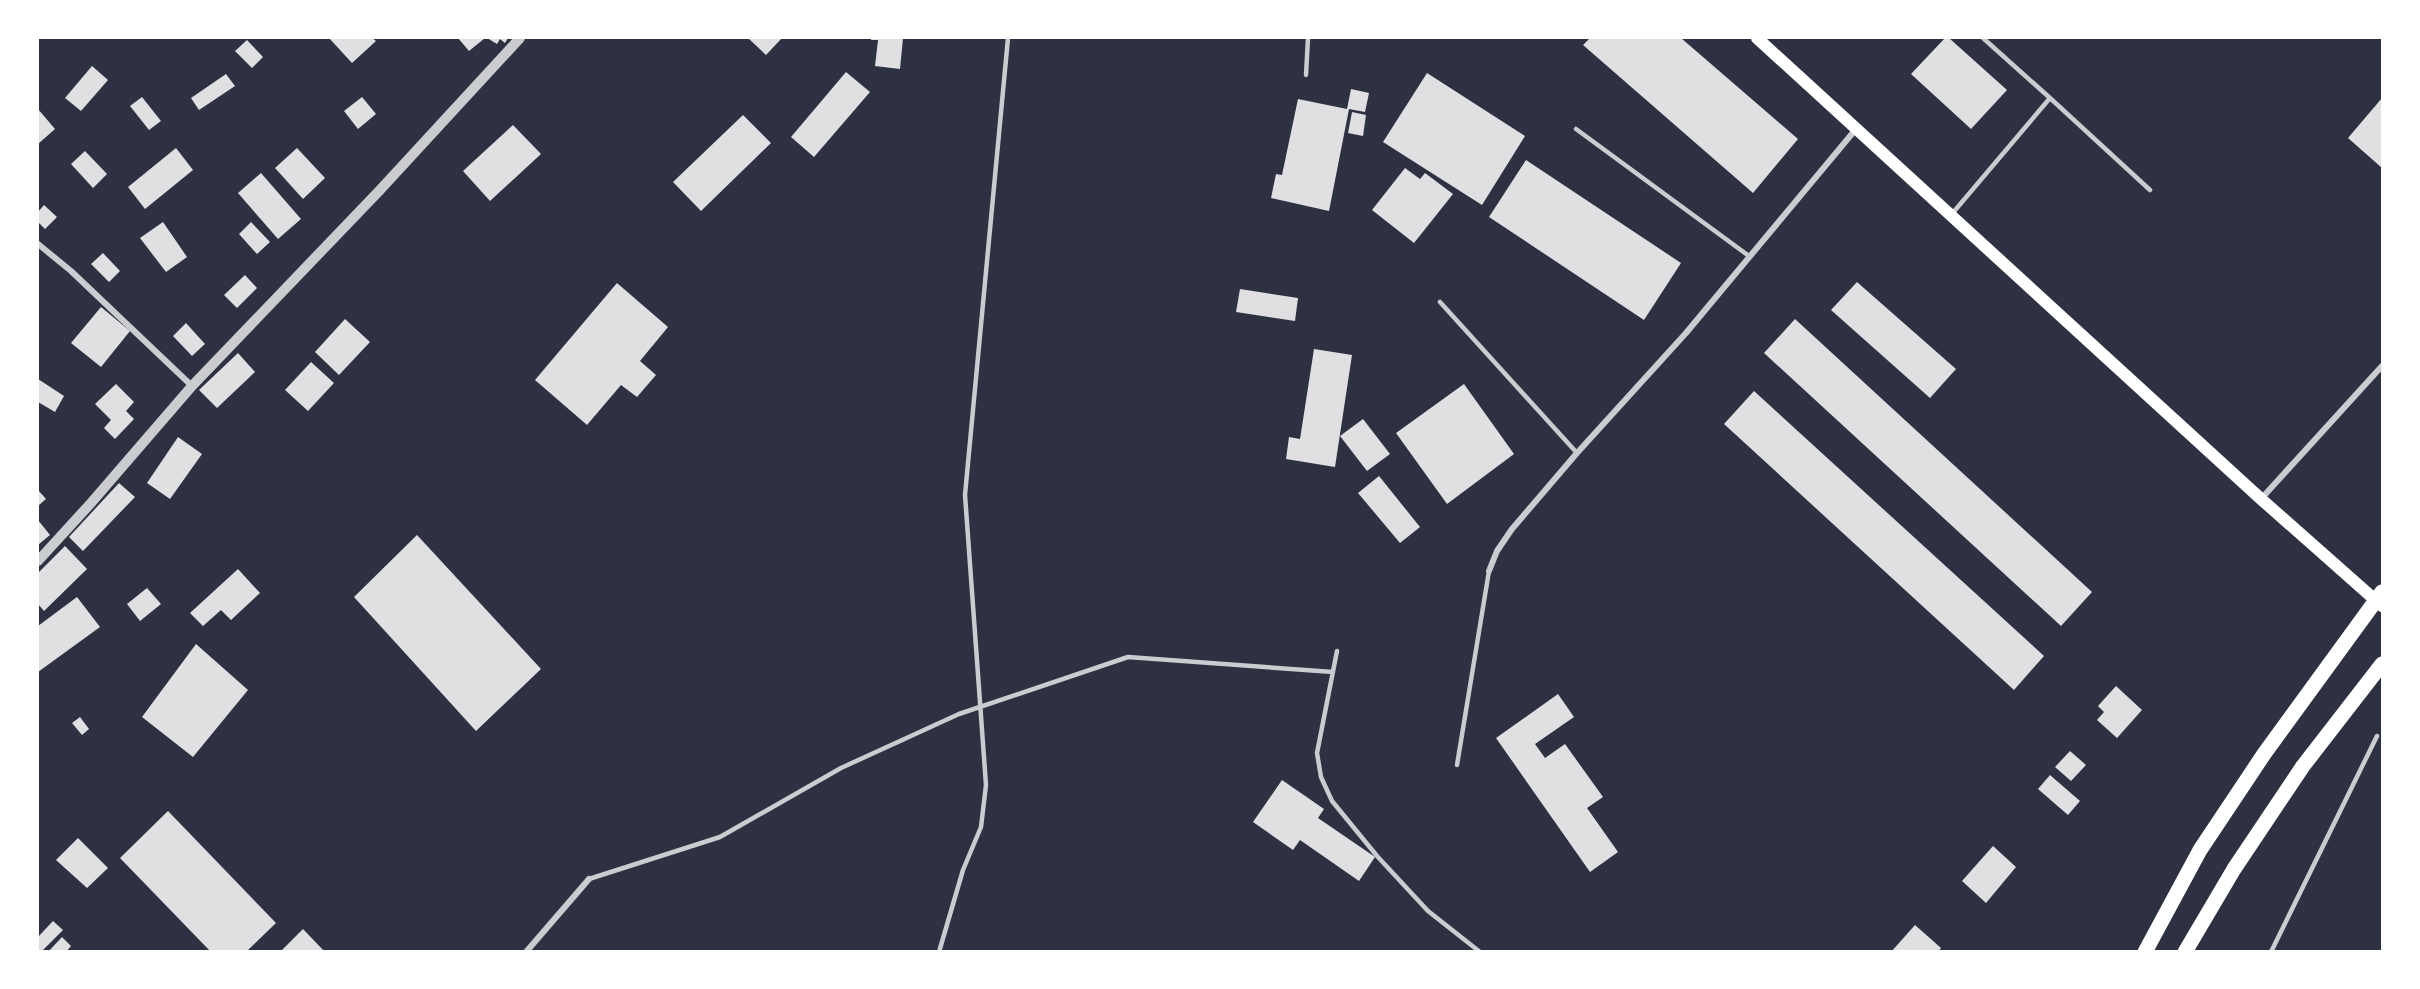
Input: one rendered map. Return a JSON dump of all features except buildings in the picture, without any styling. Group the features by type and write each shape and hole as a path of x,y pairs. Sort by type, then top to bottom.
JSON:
{"main road":[{"path":"1757,38 2261,499 2380,599 2264,754 2200,850 2145,951"},
{"path":"2184,951 2303,766 2382,664"}],"street":[{"path":"38,561 192,386 380,190 520,38"},
{"path":"1489,571 1497,551 1512,529 1577,453 1686,333 1856,128"},
{"path":"38,244 71,271 192,386"},
{"path":"2261,499 2382,366"},
{"path":"526,951 589,879"}],"lane":[{"path":"939,951 963,870 981,827 986,785 965,495 1008,38"},
{"path":"1306,75 1308,38"},
{"path":"1983,38 2150,190"},
{"path":"1951,215 2050,99"},
{"path":"1576,129 1749,256"},
{"path":"1440,302 1577,453"},
{"path":"1457,765 1489,571"},
{"path":"1337,651 1317,753 1321,777 1332,801 1377,856 1428,911 1480,951"},
{"path":"589,879 720,837 841,768 980,706 1128,657 1333,672"},
{"path":"2271,951 2377,736"}]}
